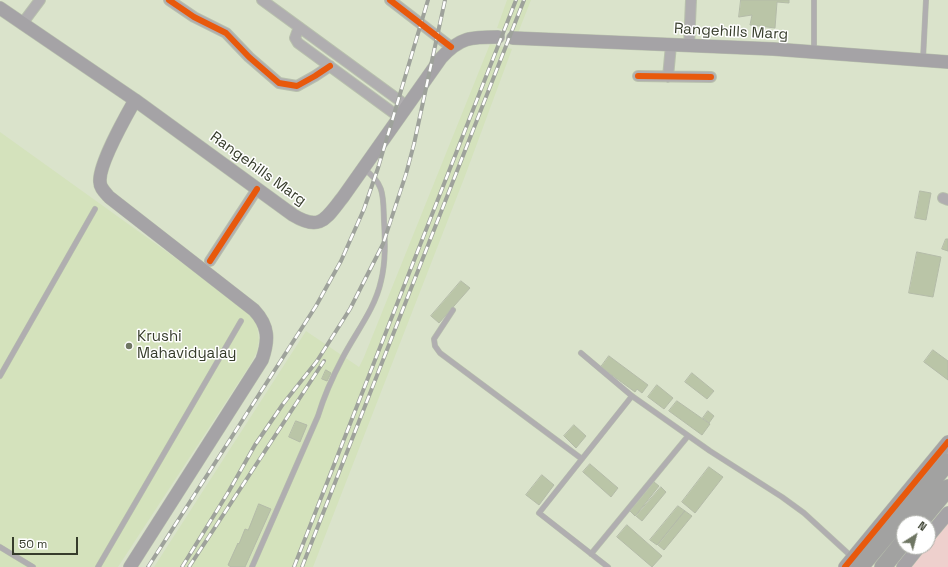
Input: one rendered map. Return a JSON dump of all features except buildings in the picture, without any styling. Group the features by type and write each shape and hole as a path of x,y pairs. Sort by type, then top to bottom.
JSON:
{"highway":[{"path":"853,564 948,462"},
{"path":"926,515 948,488"},
{"path":"883,567 896,551"}],"main road":[{"name":"Rangehills Marg","path":"0,8 135,100 257,189 302,220 312,223 320,222 328,216 441,58 451,47 463,40 480,37 498,37"},
{"name":"Rangehills Marg","path":"513,38 814,52 948,62"},
{"path":"130,567 262,360 266,349 267,338 262,318 254,310 102,190 100,175 102,168 121,126 135,100"},
{"path":"853,564 948,442"},
{"path":"936,527 948,513"},
{"path":"903,567 913,555"}],"street":[{"path":"22,24 40,0"},
{"path":"169,0 194,17 226,33 249,57 279,83 297,86 330,66"},
{"path":"262,0 407,106"},
{"path":"390,0 451,47"},
{"path":"689,46 691,0"},
{"path":"299,27 295,36 296,40 399,117"},
{"path":"668,77 671,45"},
{"path":"638,76 711,78"},
{"path":"210,261 257,189"}],"lane":[{"path":"814,0 814,52"},
{"path":"923,61 926,0"},
{"path":"252,567 318,416 323,399 342,358 375,299 381,281 385,260 384,197 379,183 363,168"},
{"path":"0,376 95,209"},
{"path":"453,310 434,339 435,346 440,353 582,459"},
{"path":"98,567 241,321"},
{"path":"581,353 632,396 688,436 804,513 853,564"},
{"path":"608,567 539,513 632,396"},
{"path":"591,554 688,436"},
{"path":"0,547 33,567"}],"shaded area":[{"path":"507,0 531,0 518,33 497,28"},
{"path":"490,44 512,49 465,176 313,567 154,567 306,331 359,367"},
{"name":"Krushi Mahavidyalay","path":"0,132 230,297 249,313 257,325 259,340 257,352 250,365 118,567 0,567"},
{"path":"948,520 948,567 910,567 920,555 936,555 936,535"}],"railway":[{"path":"148,567 316,306 341,261 364,209 378,168 428,0"},
{"path":"182,567 229,491 255,445 283,404 317,361 350,309 383,244 406,174 414,144 445,0"},
{"path":"294,567 516,0"},
{"path":"302,567 524,0"},
{"path":"189,567 324,361"}],"cycle path":[{"path":"169,0 194,17 226,33 249,57 279,83 297,86 330,66"},
{"path":"390,0 451,47"},
{"path":"638,76 711,77"},
{"path":"210,261 257,189"},
{"path":"845,567 948,442"}],"place":[{"name":"Krushi Mahavidyalay","path":"129,346"}]}
